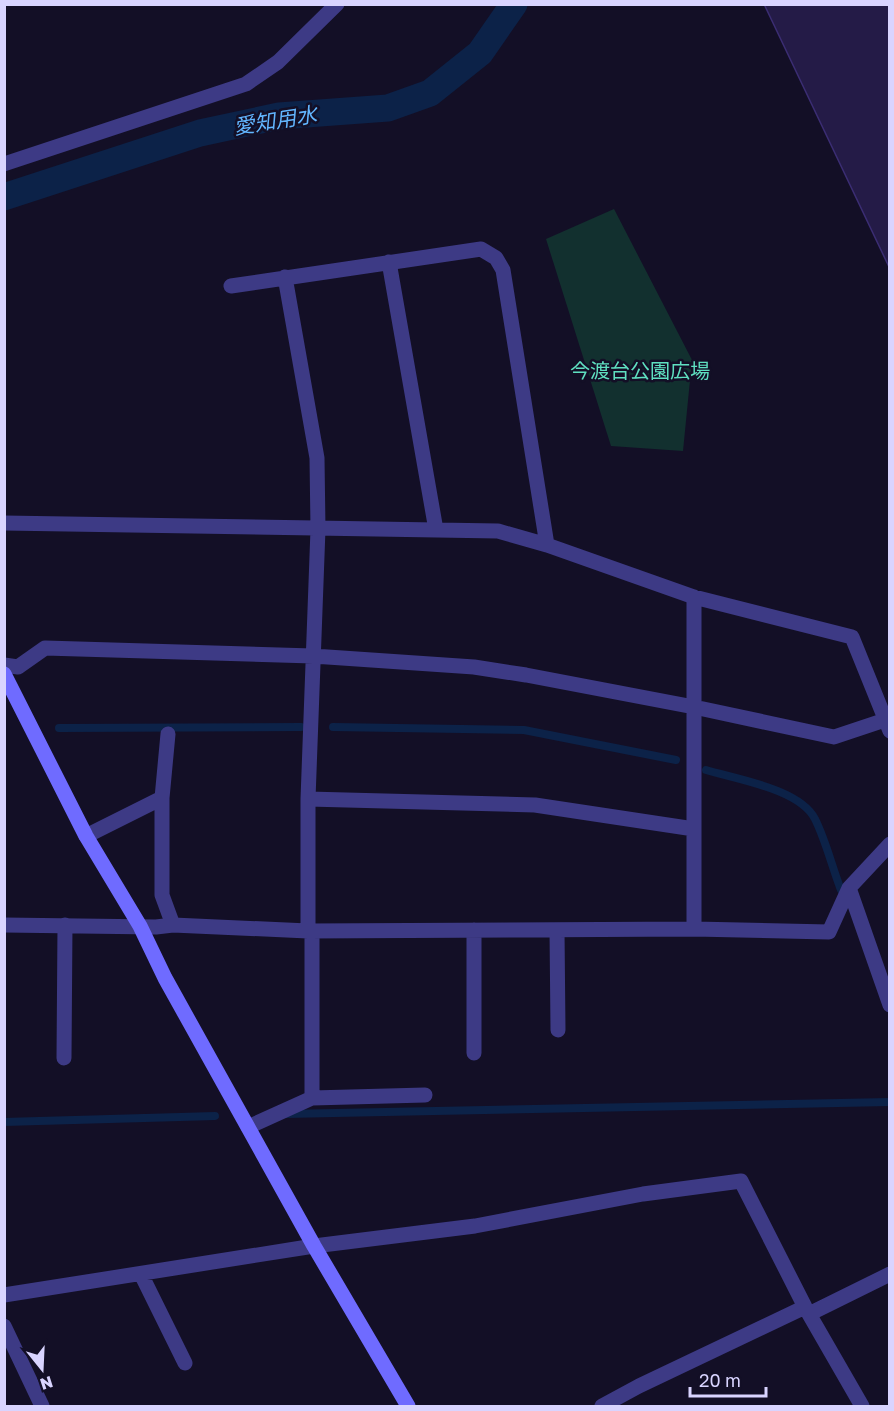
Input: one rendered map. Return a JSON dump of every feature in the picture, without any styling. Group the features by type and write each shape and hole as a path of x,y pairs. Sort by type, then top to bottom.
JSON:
{"street":[{"path":"4,164 246,84 278,62 337,4"},
{"path":"231,286 481,249 496,258 505,281 547,545"},
{"path":"389,262 436,530"},
{"path":"285,277 317,458 318,529 308,799 312,1098"},
{"path":"4,523 498,531 547,545 694,597 852,637 887,726 834,737 694,706 474,667 313,656 45,648 18,667 4,665"},
{"path":"694,597 694,929"},
{"path":"4,674 86,836 140,926 165,978 314,1246 408,1407"},
{"path":"168,734 162,798 162,895 173,926"},
{"path":"86,836 162,798"},
{"path":"308,799 535,805 694,829"},
{"path":"4,925 173,926 310,931 694,929 829,932 849,888 890,844"},
{"path":"849,888 890,1005"},
{"path":"64,1058 65,925"},
{"path":"474,930 474,1053"},
{"path":"557,930 558,1030"},
{"path":"248,1127 312,1098 425,1095"},
{"path":"4,1295 314,1246 475,1226 644,1194 741,1181 807,1311 862,1407"},
{"path":"141,1274 185,1363"},
{"path":"602,1407 639,1386 890,1274"},
{"path":"4,1326 42,1407"}],"green space":[{"name":"今渡台公園広場","path":"614,209 692,360 683,451 611,446 546,239"}],"building":[{"path":"764,4 890,4 890,269"}],"waterway":[{"name":"愛知用水","path":"4,197 200,133 279,116 388,108 430,93 480,53 514,4"},
{"path":"59,728 301,727"},
{"path":"333,727 524,730 676,760"},
{"path":"706,770 782,793 807,809 819,827 841,890"},
{"path":"285,1114 890,1102"},
{"path":"4,1122 215,1116"}]}
